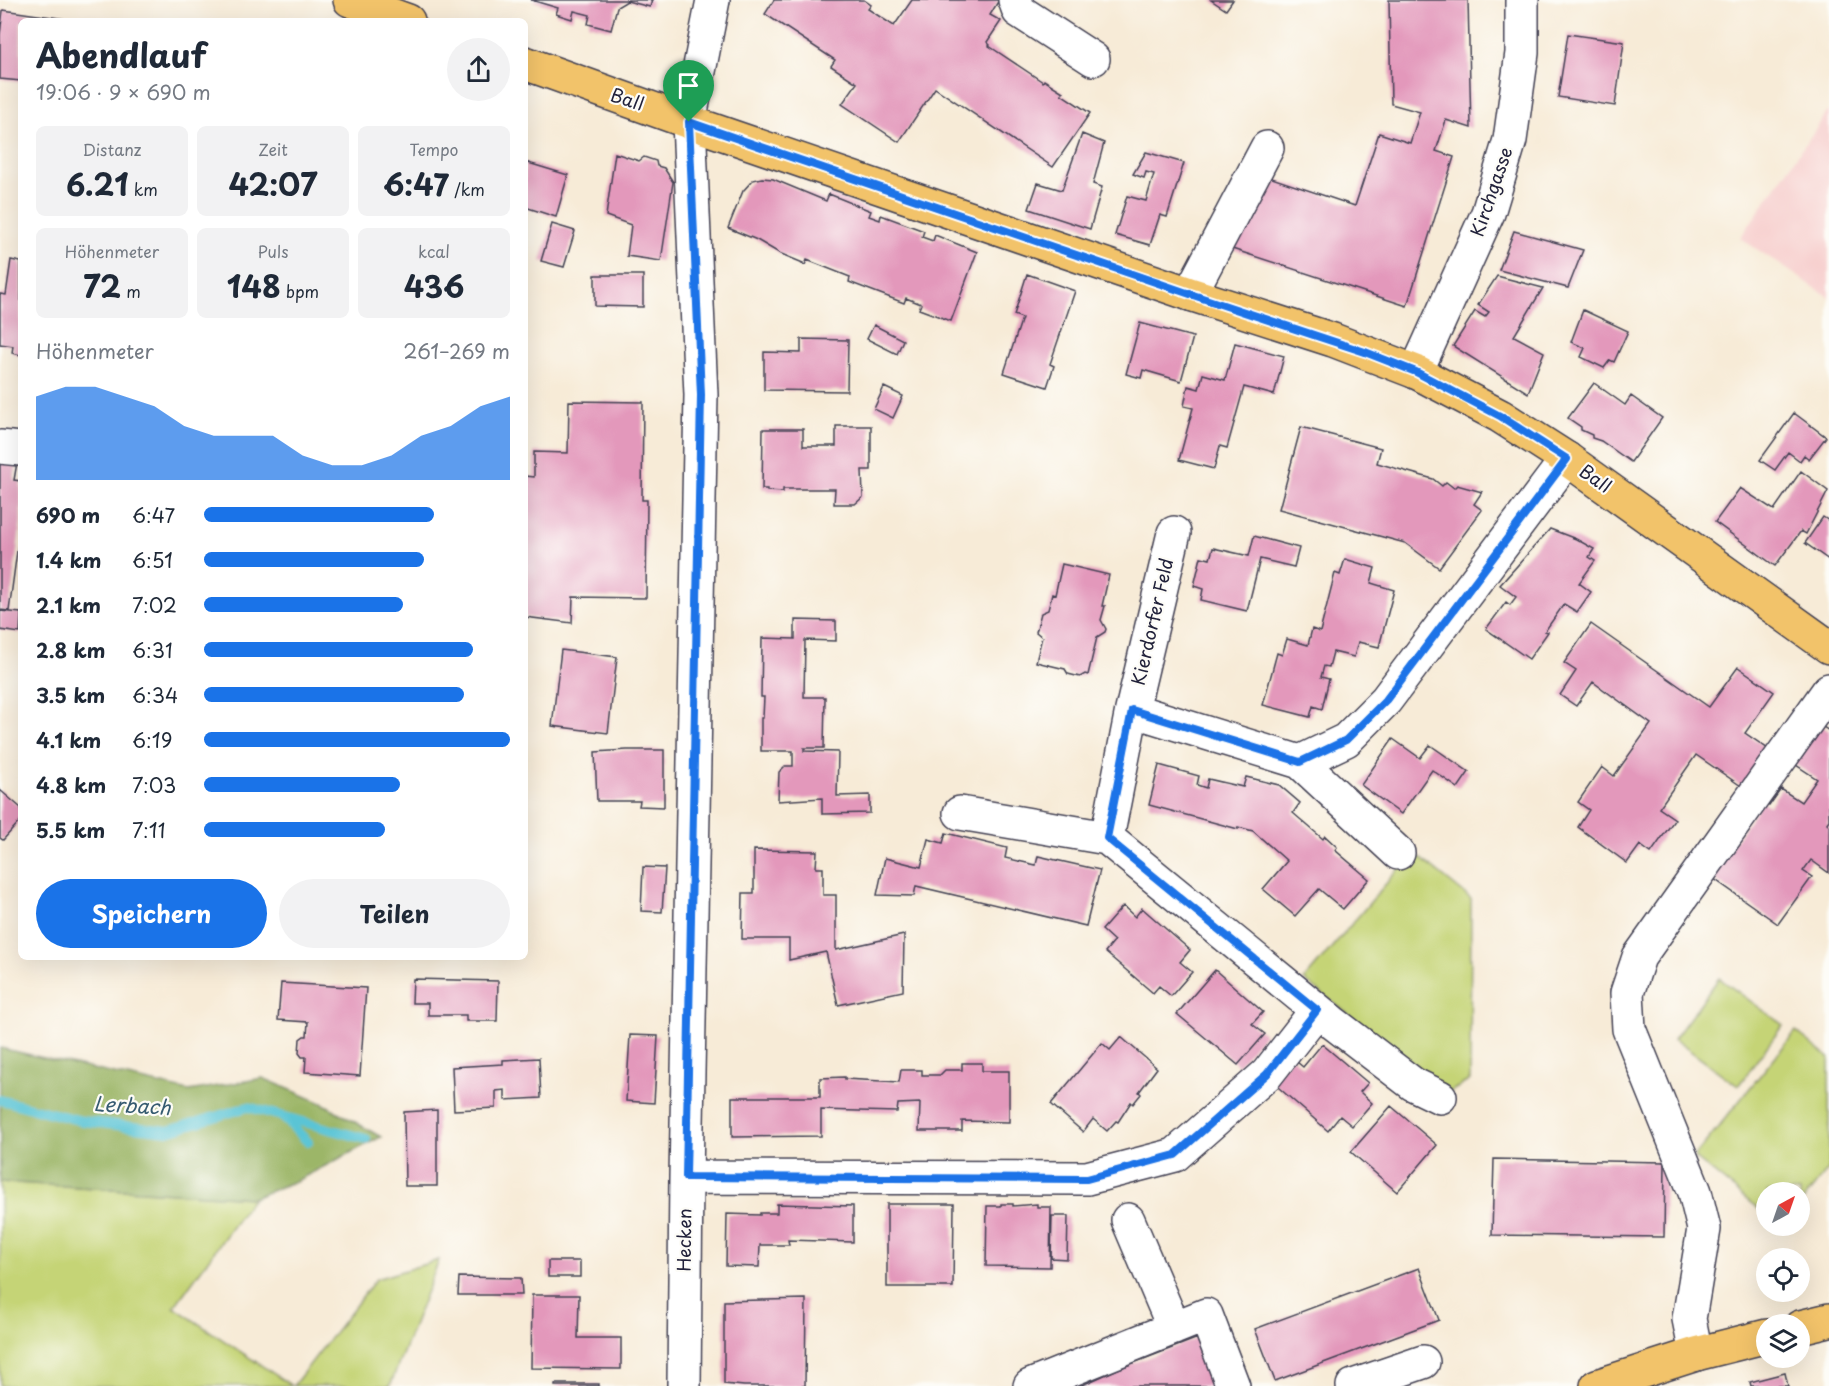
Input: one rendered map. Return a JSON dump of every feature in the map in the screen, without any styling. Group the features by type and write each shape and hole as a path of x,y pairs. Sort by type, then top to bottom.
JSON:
{"main road":[{"path":"350,0 400,18"},
{"name":"Ball","path":"528,64 689,122 1190,294 1333,340 1416,372 1500,416 1567,459 1829,647"},
{"path":"1810,1325 1829,1320"},
{"path":"1597,1386 1696,1354 1756,1339"}],"street":[{"name":"Hecken","path":"684,1386 701,395 689,122 713,0"},
{"path":"1015,0 1019,11 1093,59"},
{"name":"Kirchgasse","path":"1416,372 1488,213 1510,140 1522,53 1522,0"},
{"path":"1190,294 1267,148"},
{"path":"0,447 18,449"},
{"path":"1300,762 1346,740 1386,700 1567,459"},
{"name":"Kierdorfer Feld","path":"1107,838 1132,710 1174,533"},
{"path":"1696,1354 1689,1318 1704,1229 1695,1192 1629,1029 1627,993 1640,957 1829,690"},
{"name":"Kierdorfer Feld","path":"1132,710 1300,762 1398,853"},
{"path":"960,813 1107,838 1317,1010 1413,1084 1440,1097"},
{"path":"686,1177 1087,1179 1175,1155 1267,1074 1317,1010"},
{"path":"1128,1220 1174,1328"},
{"path":"1030,1386 1206,1315 1233,1386"},
{"path":"1353,1386 1423,1362"}],"shaded area":[{"path":"1829,110 1829,297 1740,238"}],"green space":[{"path":"1413,852 1471,899 1470,1080 1450,1092 1304,980"},
{"path":"1719,978 1783,1025 1738,1086 1674,1039"},
{"path":"1796,1031 1829,1058 1829,1168 1810,1192 1810,1182 1756,1182 1756,1207 1694,1157"},
{"path":"0,1048 189,1091 263,1078 324,1104 381,1137 298,1180 253,1198 0,1182"},
{"path":"0,1182 253,1198 174,1307 292,1386 0,1386"},
{"path":"439,1260 390,1386 293,1386 376,1279"}],"building":[{"path":"531,0 652,0 650,7 627,1 617,7 611,30 588,24 590,15 574,11 572,19 556,14 558,8"},
{"path":"774,0 864,0 871,5 868,9 894,26 912,0 999,0 990,15 1001,21 987,42 989,46 1043,82 1044,80 1063,92 1061,94 1090,113 1053,167 935,88 899,142 842,104 857,83 831,66 835,60 765,14"},
{"path":"1211,0 1233,0 1226,10"},
{"path":"1389,0 1468,0 1471,128 1446,120 1436,151 1454,157 1407,306 1220,245 1260,174 1355,206 1379,133 1410,143 1420,112 1391,104"},
{"path":"3,10 59,18 18,18 18,81 0,79 0,35"},
{"path":"1568,34 1624,42 1615,106 1558,97"},
{"path":"1082,134 1104,143 1093,184 1102,187 1090,229 1029,209 1038,183 1062,190"},
{"path":"1146,152 1184,163 1167,217 1160,215 1150,245 1115,235 1127,196 1146,201 1154,174 1146,172 1144,178 1133,174"},
{"path":"615,153 639,161 644,157 656,161 657,166 664,168 673,182 661,261 627,256 631,225 606,216"},
{"path":"528,163 568,175 556,217 528,208"},
{"path":"773,179 826,201 829,194 871,211 869,216 880,220 881,215 924,231 922,237 933,241 935,235 977,252 951,321 919,309 921,304 906,298 904,303 849,282 850,277 807,260 805,265 802,264 757,240 728,228 743,191 753,180"},
{"path":"552,224 575,231 564,267 541,261"},
{"path":"1514,231 1583,250 1568,288 1499,270"},
{"path":"11,260 18,261 18,354 12,353 13,346 0,344 0,294 6,295"},
{"path":"1027,274 1075,291 1050,364 1054,366 1047,387 1004,373 1022,318 1014,315"},
{"path":"595,275 643,275 643,307 595,306"},
{"path":"1497,276 1543,288 1514,336 1544,352 1528,393 1453,346 1475,311 1485,317 1489,312 1478,305"},
{"path":"1583,310 1628,331 1614,362 1610,360 1604,368 1581,357 1585,348 1571,342"},
{"path":"1140,323 1193,337 1181,381 1143,370 1141,378 1126,374"},
{"path":"874,325 903,340 897,354 867,339"},
{"path":"801,339 848,340 847,391 764,390 764,352 801,353"},
{"path":"1235,343 1284,356 1274,395 1244,387 1227,448 1220,446 1214,469 1179,460 1193,408 1184,406 1188,386 1199,389 1203,374 1225,380"},
{"path":"1594,383 1625,405 1631,396 1662,418 1631,462 1601,441 1592,438 1592,435 1581,430 1581,427 1568,418"},
{"path":"884,387 903,396 893,418 874,409"},
{"path":"569,401 643,402 642,500 647,500 646,598 573,597 572,623 528,617 528,476 534,477 534,452 568,453"},
{"path":"1794,413 1826,437 1809,459 1804,455 1800,461 1788,452 1775,470 1760,460"},
{"path":"836,426 871,426 871,470 862,470 863,497 855,504 834,504 835,489 783,489 783,492 762,489 763,429 803,429 803,446 836,446"},
{"path":"1301,427 1381,448 1377,463 1433,479 1442,486 1446,482 1454,488 1457,485 1482,492 1474,504 1482,510 1439,568 1405,543 1279,509"},
{"path":"0,455 18,457 14,480 18,481 18,544 9,611 0,610"},
{"path":"1801,471 1828,491 1806,534 1801,531 1775,566 1715,522 1740,488 1774,510"},
{"path":"1823,517 1829,521 1829,560 1805,543"},
{"path":"1550,529 1594,549 1589,557 1595,561 1579,583 1591,592 1577,612 1564,604 1529,659 1486,629 1506,602 1510,605 1516,597 1500,585"},
{"path":"1254,536 1299,548 1294,567 1260,559 1247,611 1201,600 1203,589 1194,586 1201,557 1210,559 1213,548 1249,556"},
{"path":"1345,559 1375,568 1371,583 1394,590 1379,647 1358,642 1354,657 1333,652 1329,667 1324,666 1321,677 1329,679 1322,709 1313,706 1310,717 1263,705 1277,653 1282,655 1287,639 1308,645 1312,629 1320,632 1335,573 1340,575"},
{"path":"1062,564 1109,575 1101,620 1106,629 1097,637 1088,675 1080,677 1068,674 1065,669 1036,662 1042,637 1036,632 1041,613 1048,610 1052,594 1055,595"},
{"path":"0,611 18,613 18,633 0,630"},
{"path":"795,620 836,621 836,641 805,640 804,697 825,697 824,748 804,748 804,751 838,752 837,796 870,795 870,813 822,814 822,798 778,801 779,772 785,766 793,766 793,751 761,751 761,718 763,718 764,697 761,697 762,638 795,639"},
{"path":"1591,624 1709,707 1738,667 1774,692 1745,733 1771,751 1744,788 1696,755 1659,808 1675,819 1651,853 1640,845 1627,863 1578,827 1589,810 1578,802 1602,767 1614,776 1651,724 1593,682 1576,706 1560,695 1576,671 1564,663"},
{"path":"561,650 617,657 608,733 552,726"},
{"path":"1817,723 1829,731 1829,820 1827,823 1829,825 1829,873 1811,860 1803,871 1812,877 1778,924 1710,876 1762,802 1769,806 1781,789 1801,802 1817,779 1790,761"},
{"path":"1393,739 1420,758 1430,745 1469,772 1458,788 1432,770 1401,814 1361,785"},
{"path":"664,750 664,807 639,806 640,801 597,801 595,752"},
{"path":"1159,765 1199,776 1197,785 1206,788 1208,779 1243,787 1246,777 1279,785 1300,803 1293,813 1323,839 1325,836 1337,847 1335,850 1369,879 1343,909 1319,889 1295,916 1263,889 1287,861 1253,831 1149,805"},
{"path":"0,790 18,805 18,823 3,840 0,838"},
{"path":"946,833 1007,848 1005,858 1036,865 1038,856 1100,870 1086,926 916,886 914,896 877,895 885,858 921,867 928,839 943,843"},
{"path":"754,850 817,851 816,868 823,868 823,895 836,895 836,950 904,935 903,991 838,1005 826,952 789,960 789,939 742,939 743,893 754,893"},
{"path":"643,867 665,868 662,912 641,911"},
{"path":"1123,906 1135,917 1142,908 1190,950 1180,962 1192,972 1171,996 1159,986 1153,993 1105,952 1114,941 1102,930"},
{"path":"1215,970 1263,1012 1252,1024 1265,1034 1238,1065 1177,1014"},
{"path":"413,979 498,981 497,1021 466,1021 466,1015 428,1015 428,1003 412,1003"},
{"path":"281,983 366,988 360,1076 305,1072 306,1057 302,1057 299,1053 300,1039 307,1036 308,1022 278,1020"},
{"path":"630,1035 658,1036 654,1103 626,1101"},
{"path":"1121,1037 1157,1068 1139,1092 1141,1094 1133,1104 1131,1102 1118,1122 1116,1121 1107,1131 1093,1119 1083,1132 1051,1104 1102,1043 1110,1050"},
{"path":"1322,1044 1368,1083 1360,1092 1372,1103 1352,1126 1340,1116 1328,1131 1271,1081 1291,1057 1303,1067"},
{"path":"539,1058 541,1098 505,1100 505,1090 496,1091 496,1108 454,1110 452,1067 503,1064 503,1060"},
{"path":"962,1063 982,1063 982,1071 1009,1071 1009,1122 962,1121 962,1131 919,1131 920,1103 898,1104 897,1112 821,1110 821,1136 732,1137 732,1097 820,1097 820,1078 845,1077 845,1079 899,1082 901,1070 922,1070 922,1075 940,1075 945,1070 962,1070"},
{"path":"1391,1106 1437,1145 1397,1192 1351,1152"},
{"path":"437,1110 437,1186 405,1186 404,1112"},
{"path":"1494,1159 1665,1162 1664,1237 1492,1235"},
{"path":"777,1204 853,1206 853,1242 788,1240 789,1245 760,1245 759,1267 726,1266 727,1214 777,1213"},
{"path":"887,1204 954,1204 953,1287 887,1287"},
{"path":"1001,1204 1013,1204 1013,1206 1037,1204 1037,1207 1051,1207 1050,1267 986,1266 987,1206 1001,1206"},
{"path":"1052,1216 1068,1216 1067,1259 1051,1258"},
{"path":"548,1261 580,1261 580,1277 548,1277"},
{"path":"1419,1268 1439,1320 1275,1381 1255,1329"},
{"path":"459,1277 521,1278 522,1295 458,1295"},
{"path":"532,1295 579,1295 578,1338 621,1338 621,1369 531,1368"},
{"path":"806,1299 805,1386 724,1384 724,1301"},
{"path":"1198,1338 1216,1386 1080,1386 1118,1369"},
{"path":"1785,1373 1788,1386 1751,1386 1750,1382"},
{"path":"555,1384 599,1384 599,1386 555,1386"}],"waterway":[{"name":"Lerbach","path":"0,1100 82,1121 168,1131 248,1107 366,1139"},
{"path":"283,1117 308,1142"}],"route":[{"path":"689,122 1365,352 1416,372 1500,416 1567,459 1386,700 1346,740 1300,762 1132,710 1107,838 1317,1010 1267,1074 1175,1155 1087,1179 686,1177 701,395 689,122"}]}
